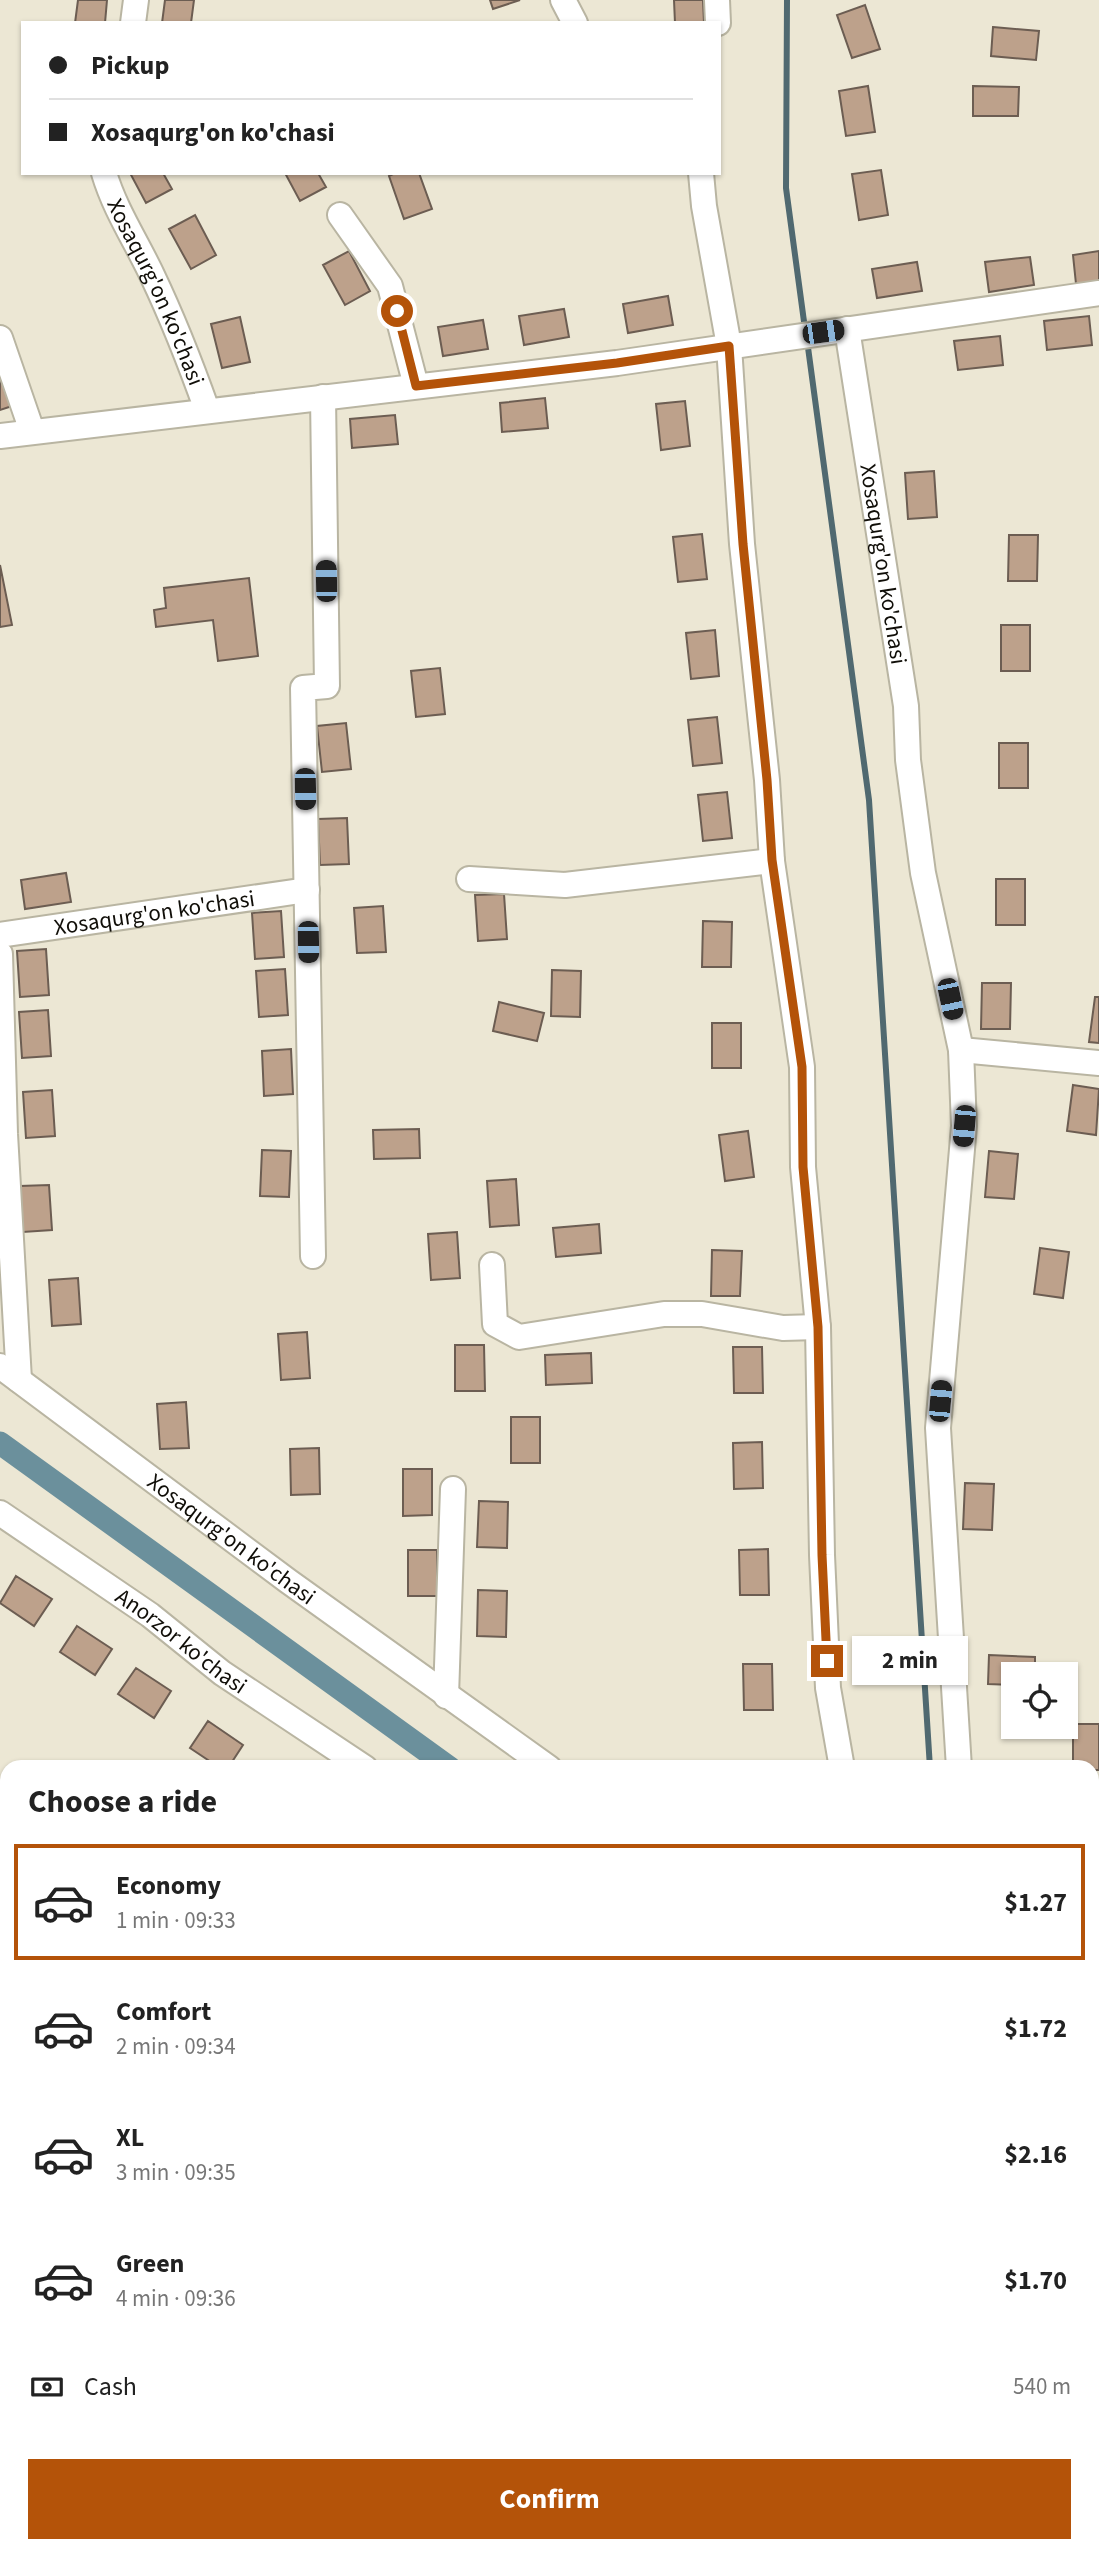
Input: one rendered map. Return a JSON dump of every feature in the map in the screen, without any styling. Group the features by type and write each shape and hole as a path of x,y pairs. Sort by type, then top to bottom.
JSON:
{"street":[{"path":"134,21 136,0"},
{"path":"563,0 574,21"},
{"path":"717,0 718,21"},
{"name":"Xosaqurg'on ko'chasi","path":"105,175 110,195 152,274 207,410"},
{"path":"701,175 704,206 729,346 743,544 767,780 772,860 802,1067 803,1167 818,1327 822,1555 828,1688 841,1760"},
{"path":"340,215 390,286 416,386"},
{"path":"847,329 1099,293"},
{"name":"Xosaqurg'on ko'chasi","path":"0,436 617,363 847,329 906,706 908,760 923,873 961,1050 964,1126 938,1428 959,1760"},
{"path":"0,338 32,431"},
{"path":"313,1256 303,688 327,687 323,397"},
{"path":"469,879 565,885 772,860"},
{"name":"Xosaqurg'on ko'chasi","path":"0,935 307,890"},
{"name":"Xosaqurg'on ko'chasi","path":"0,954 10,1373 278,1573 538,1760"},
{"path":"961,1050 1099,1063"},
{"path":"492,1265 495,1324 519,1337 664,1314 702,1314 783,1328 818,1327"},
{"path":"446,1696 453,1489"},
{"name":"Anorzor ko'chasi","path":"0,1513 150,1615 222,1673 353,1760"}],"building":[{"path":"78,0 107,0 105,21 75,21"},
{"path":"165,0 194,0 191,21 162,21"},
{"path":"490,0 520,0 493,9"},
{"path":"674,0 703,0 704,21 675,21"},
{"path":"865,5 880,49 852,58 837,15"},
{"path":"993,27 1039,31 1036,60 991,56"},
{"path":"868,86 875,132 846,136 839,91"},
{"path":"973,86 1019,87 1018,116 973,116"},
{"path":"881,170 888,215 859,220 852,174"},
{"path":"131,175 164,175 172,189 146,203"},
{"path":"286,175 319,175 326,187 300,201"},
{"path":"420,175 432,209 404,219 389,176"},
{"path":"195,215 216,255 191,269 169,229"},
{"path":"349,251 370,291 345,305 323,265"},
{"path":"1099,251 1099,281 1076,284 1073,255"},
{"path":"1030,257 1034,285 989,292 985,262"},
{"path":"917,262 922,291 877,298 872,269"},
{"path":"668,296 673,325 628,333 623,304"},
{"path":"564,309 569,337 524,345 519,316"},
{"path":"1089,316 1092,345 1047,350 1044,321"},
{"path":"240,317 250,362 222,368 211,324"},
{"path":"483,320 488,349 443,356 438,327"},
{"path":"1000,336 1003,365 958,370 954,341"},
{"path":"0,370 12,406 0,410"},
{"path":"545,398 548,428 502,432 500,403"},
{"path":"685,401 690,446 661,450 656,404"},
{"path":"395,415 398,444 352,448 350,419"},
{"path":"934,471 937,517 908,519 905,473"},
{"path":"702,534 707,579 678,582 673,537"},
{"path":"1009,535 1038,535 1037,581 1008,581"},
{"path":"0,565 12,625 0,627"},
{"path":"249,578 258,656 218,661 213,620 156,627 154,610 166,608 164,588"},
{"path":"1001,625 1030,625 1030,671 1001,671"},
{"path":"715,630 719,676 691,679 686,633"},
{"path":"440,668 445,714 416,717 411,671"},
{"path":"717,717 722,763 693,766 688,720"},
{"path":"346,723 351,769 322,772 317,726"},
{"path":"999,743 1028,743 1028,788 999,788"},
{"path":"727,792 732,838 703,841 698,795"},
{"path":"347,818 349,864 320,865 318,819"},
{"path":"66,873 71,902 25,909 21,880"},
{"path":"996,879 1025,879 1025,925 996,925"},
{"path":"504,894 507,939 478,941 475,895"},
{"path":"383,906 386,952 357,953 354,908"},
{"path":"281,911 284,957 255,959 252,913"},
{"path":"703,921 732,922 731,967 702,967"},
{"path":"46,949 49,995 20,997 17,951"},
{"path":"285,969 288,1015 259,1017 256,971"},
{"path":"552,970 581,971 580,1017 551,1016"},
{"path":"982,983 1011,983 1010,1029 981,1029"},
{"path":"1095,997 1099,997 1099,1043 1089,1042"},
{"path":"499,1002 544,1013 537,1041 493,1031"},
{"path":"48,1010 51,1056 22,1058 19,1012"},
{"path":"712,1023 741,1023 741,1068 712,1068"},
{"path":"291,1049 293,1094 264,1096 262,1051"},
{"path":"1073,1085 1099,1089 1096,1135 1067,1131"},
{"path":"52,1090 55,1136 26,1138 23,1092"},
{"path":"419,1129 420,1158 374,1159 373,1130"},
{"path":"748,1131 754,1177 725,1181 719,1135"},
{"path":"262,1150 291,1151 289,1197 260,1196"},
{"path":"989,1151 1018,1154 1014,1199 985,1197"},
{"path":"516,1179 519,1225 490,1227 487,1181"},
{"path":"49,1185 52,1230 23,1232 20,1186"},
{"path":"599,1224 601,1253 556,1257 553,1228"},
{"path":"457,1232 460,1278 431,1280 428,1234"},
{"path":"1040,1248 1069,1252 1063,1298 1034,1294"},
{"path":"712,1250 742,1251 740,1296 711,1296"},
{"path":"78,1278 81,1324 52,1326 49,1280"},
{"path":"307,1332 310,1378 281,1380 278,1334"},
{"path":"455,1345 484,1345 485,1391 455,1391"},
{"path":"733,1347 762,1347 763,1393 734,1393"},
{"path":"591,1353 592,1383 546,1385 545,1355"},
{"path":"186,1402 189,1448 160,1449 157,1404"},
{"path":"511,1417 540,1417 540,1463 511,1463"},
{"path":"762,1442 763,1488 734,1489 733,1443"},
{"path":"319,1448 320,1494 291,1495 290,1449"},
{"path":"403,1469 432,1469 432,1515 403,1516"},
{"path":"965,1483 994,1484 992,1530 963,1529"},
{"path":"479,1501 508,1502 507,1548 477,1547"},
{"path":"768,1549 769,1595 740,1595 739,1550"},
{"path":"408,1550 437,1550 437,1596 408,1596"},
{"path":"16,1576 52,1599 34,1626 0,1603"},
{"path":"478,1590 507,1591 506,1637 477,1636"},
{"path":"77,1626 112,1649 95,1675 60,1652"},
{"path":"989,1655 1035,1657 1035,1662 1001,1662 1001,1685 988,1684"},
{"path":"743,1664 772,1664 773,1710 744,1710"},
{"path":"136,1668 171,1691 154,1718 118,1694"},
{"path":"208,1721 243,1745 233,1760 208,1760 190,1748"},
{"path":"1078,1724 1099,1724 1099,1760 1073,1760 1073,1739 1078,1739"}],"waterway":[{"path":"787,0 786,188 805,329"},
{"path":"807,340 869,800 929,1760"},
{"path":"0,1443 439,1760"}],"route":[{"path":"397,311 416,386 617,363 729,346 743,544 767,780 772,860 802,1067 803,1167 818,1327 822,1555 827,1661"}]}
